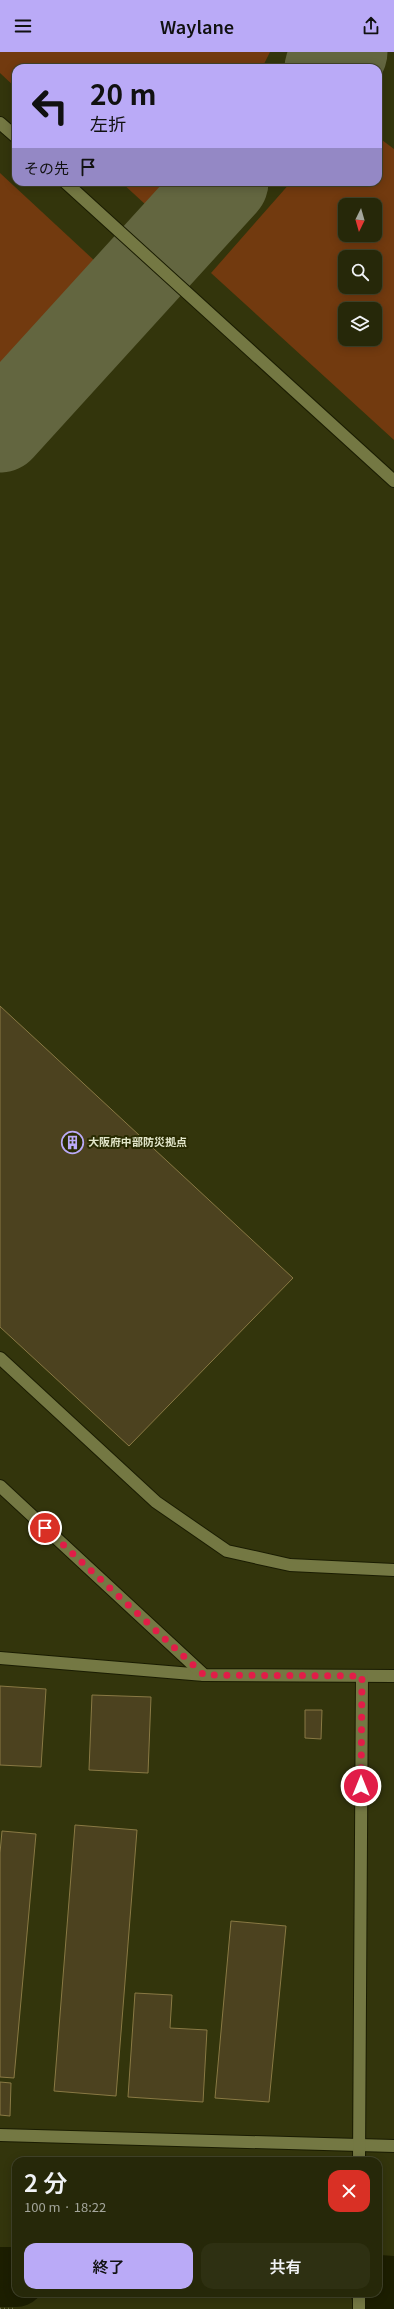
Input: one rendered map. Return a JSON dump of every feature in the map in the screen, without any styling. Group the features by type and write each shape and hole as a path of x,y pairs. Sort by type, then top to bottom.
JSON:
{"street":[{"path":"0,123 12,134"},
{"path":"69,186 394,481"},
{"path":"0,1358 156,1502 227,1551 290,1565 394,1570"},
{"path":"0,1486 204,1675"},
{"path":"0,1658 204,1675 394,1676"},
{"path":"359,2157 362,1676"},
{"path":"0,2135 394,2146"},
{"path":"359,2297 359,2309"}],"path":[{"path":"0,2309 16,2309"}],"shaded area":[{"path":"0,52 270,52 264,64 12,64 12,84 0,73"},
{"path":"382,140 394,149 394,440 211,273 287,186 382,186"},
{"path":"0,173 12,184 12,186 14,186 97,263 0,369"},
{"path":"125,186 164,186 146,205"}],"building":[{"name":"大阪府中部防災拠点","path":"0,1006 293,1278 129,1446 0,1327"},
{"path":"0,1686 46,1689 41,1767 0,1765"},
{"path":"92,1695 151,1697 148,1773 89,1770"},
{"path":"305,1710 322,1710 321,1739 305,1738"},
{"path":"75,1825 137,1830 116,2096 54,2091"},
{"path":"2,1831 36,1834 14,2078 0,2077 0,1853"},
{"path":"231,1921 286,1926 269,2102 215,2098"},
{"path":"135,1993 172,1995 170,2028 207,2030 203,2102 128,2097"},
{"path":"0,2082 11,2083 10,2116 0,2115"}],"waterway":[{"path":"0,2277 12,2277"},
{"path":"382,2285 394,2286"}],"taxiway":[{"path":"332,64 343,52"},
{"path":"0,428 220,186"}],"place":[{"name":"大阪府中部防災拠点","path":"73,1142"}],"route":[{"path":"45,1528 204,1675 362,1676 361,1786"}]}
